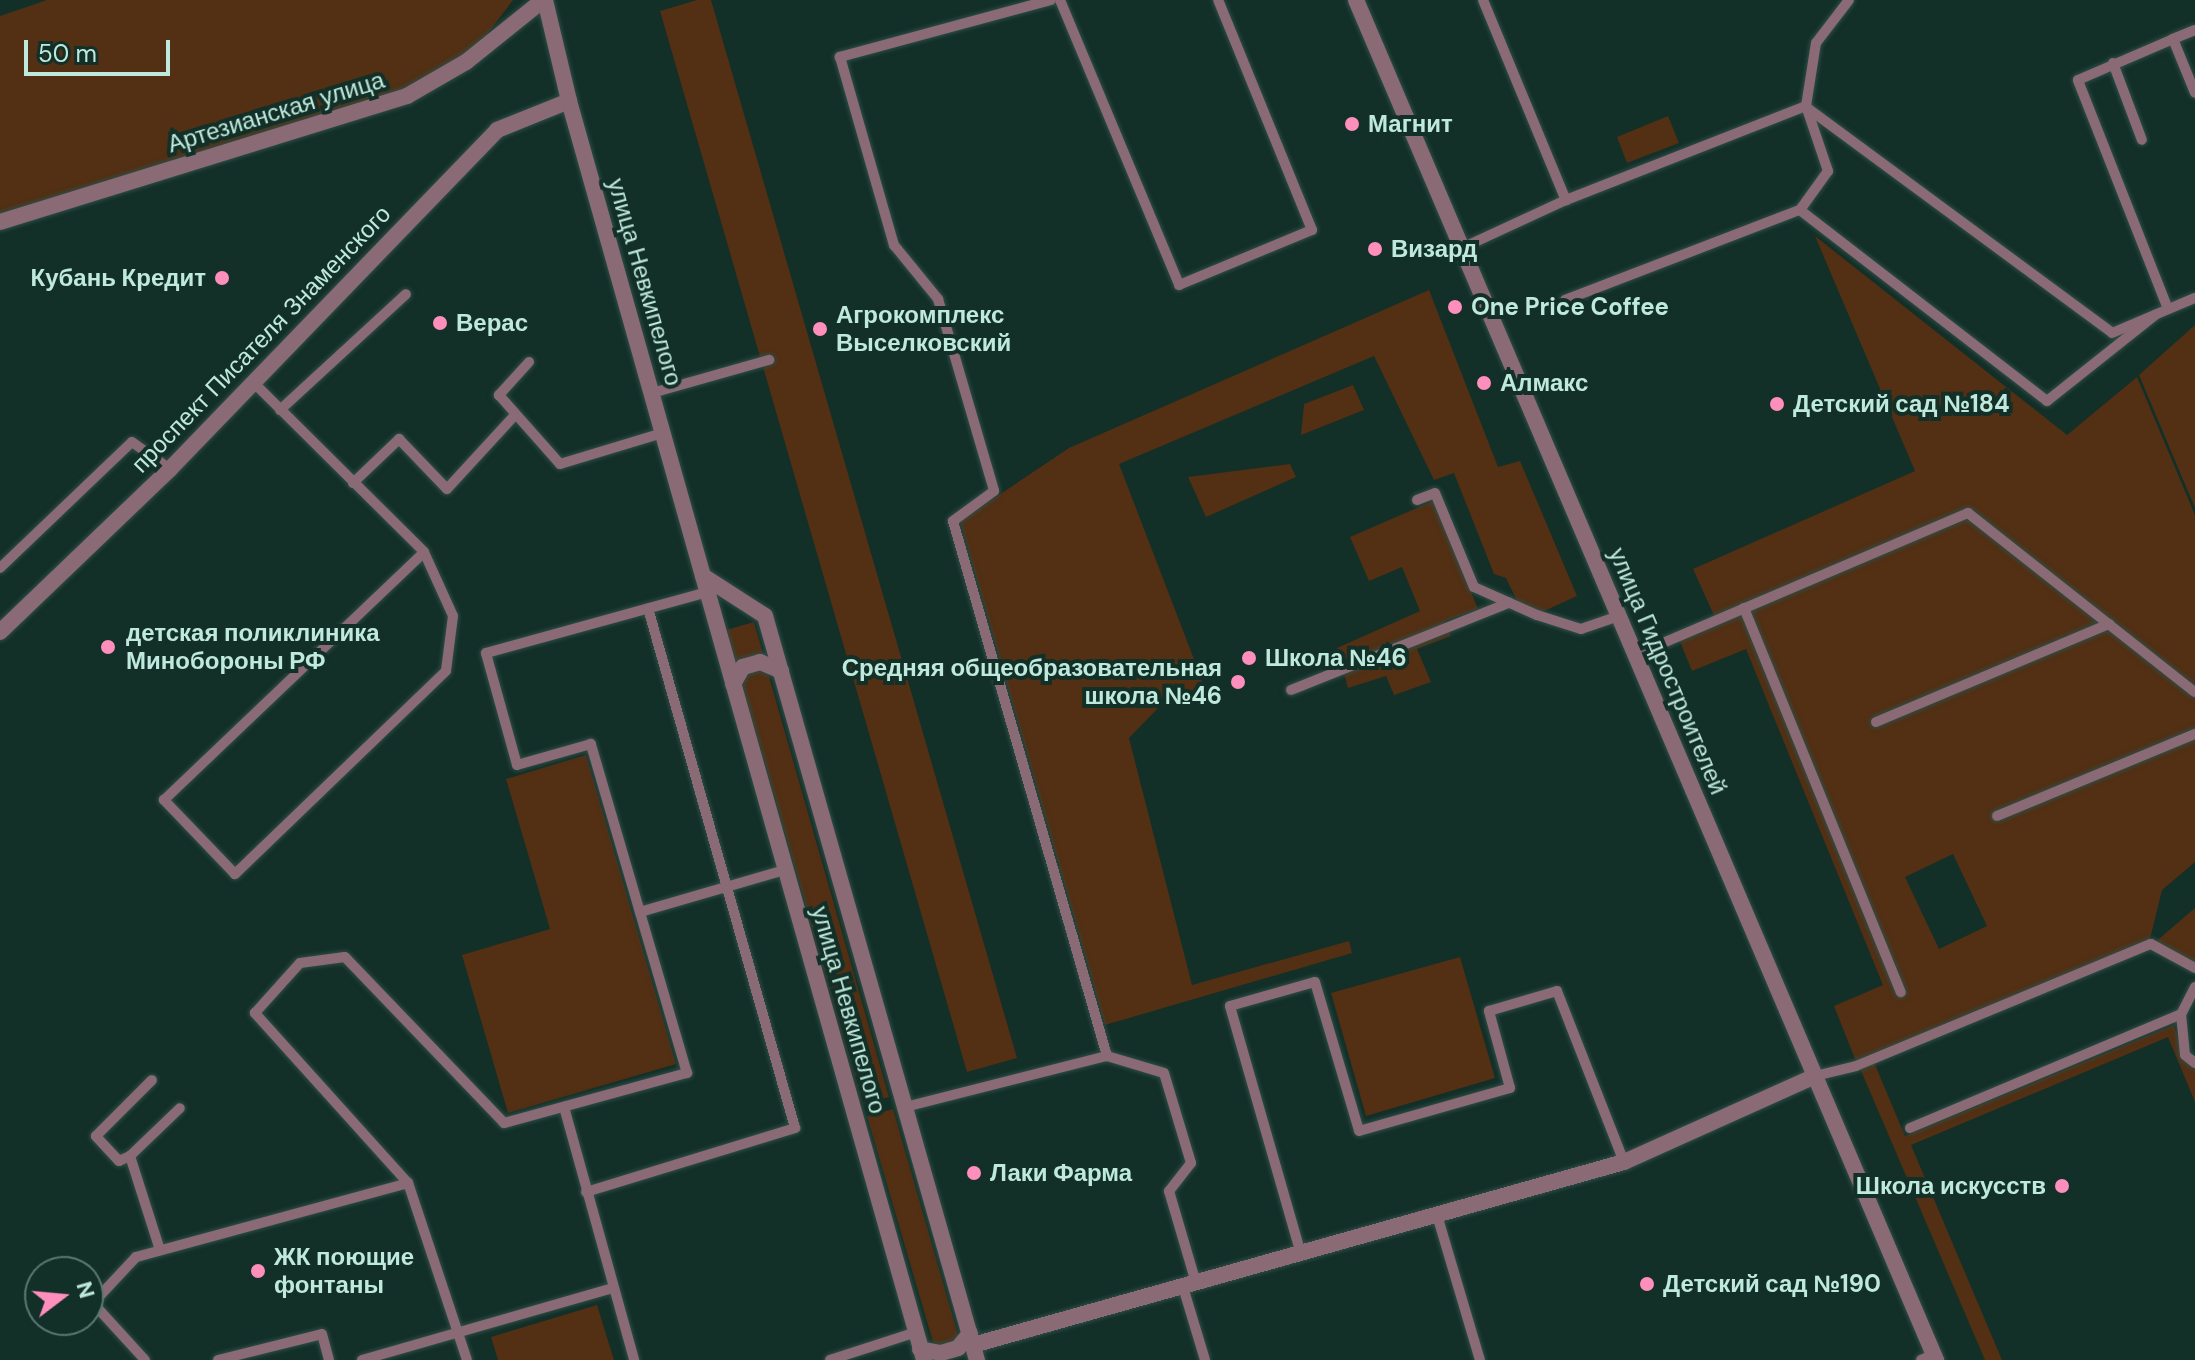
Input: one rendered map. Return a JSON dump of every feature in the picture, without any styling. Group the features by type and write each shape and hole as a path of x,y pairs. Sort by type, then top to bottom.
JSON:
{"street":[{"name":"улица Невкипелого","path":"544,0 569,101 920,1347"},
{"name":"Артезианская улица","path":"0,222 407,96 466,62 544,0"},
{"name":"улица Гидростроителей","path":"1356,0 1815,1076 1930,1358"},
{"name":"проспект Писателя Знаменского","path":"0,632 170,469 497,130 569,101"},
{"name":"улица Невкипелого","path":"705,584 765,616 973,1346"},
{"path":"733,684 743,667 760,662 781,671"},
{"path":"920,1347 941,1353 973,1346 1624,1162 1815,1076"}],"lane":[{"path":"1051,0 840,57 894,245 938,299 994,491 953,521 1107,1056"},
{"path":"1060,0 1179,285 1312,230 1218,0"},
{"path":"1483,0 1566,200"},
{"path":"1565,300 1800,210 1828,171 1806,106 1816,43 1849,0"},
{"path":"2168,309 2078,80 2195,30"},
{"path":"2173,39 2195,93"},
{"path":"2113,63 2142,140"},
{"path":"1462,248 1566,200 1806,106"},
{"path":"1806,106 2112,333 2195,298"},
{"path":"1800,210 2047,401 2155,315"},
{"path":"280,410 406,294"},
{"path":"652,393 769,360"},
{"path":"529,362 499,395 560,464 663,433"},
{"path":"253,382 424,552 453,616 446,671 235,874 164,800 424,552"},
{"path":"353,483 399,439 447,489 515,415"},
{"path":"0,568 132,442 170,469"},
{"path":"1417,500 1435,493 1474,587 1581,629 1619,616"},
{"path":"1635,655 1968,513 2195,692"},
{"path":"467,1360 408,1183 255,1013 300,963 345,957 504,1123 687,1073 591,744 517,765 486,653 648,608 705,584"},
{"path":"1291,690 1509,603"},
{"path":"586,1192 795,1128 648,608"},
{"path":"1744,608 1901,992"},
{"path":"1876,722 2109,624"},
{"path":"1997,816 2195,734"},
{"path":"640,912 785,870"},
{"path":"1815,1076 1856,1066 2151,944 2195,968"},
{"path":"1301,1254 1230,1006 1315,982 1359,1131 1510,1088 1489,1011 1557,991 1624,1162"},
{"path":"2195,987 2181,1014 2185,1055 2195,1063"},
{"path":"1910,1128 2181,1014"},
{"path":"905,1107 1107,1056 1164,1073 1191,1163 1169,1191 1205,1360"},
{"path":"152,1080 96,1136 119,1161 130,1156 180,1108"},
{"path":"564,1107 634,1360"},
{"path":"130,1156 160,1250"},
{"path":"145,1360 93,1303 136,1257 408,1183"},
{"path":"1437,1215 1480,1360"},
{"path":"362,1360 613,1288"},
{"path":"218,1360 322,1334 329,1360"},
{"path":"830,1360 920,1347"}],"shaded area":[{"path":"47,0 513,0 466,62 376,106 0,218 0,16"},
{"path":"697,0 711,0 1017,1058 967,1072 660,11"},
{"path":"1668,116 1679,143 1627,163 1617,137"},
{"path":"1815,236 2067,435 2137,377 2195,515 2195,862 2162,890 2149,943 1857,1064 1834,1006 1883,985 1746,649 1692,671 1679,639 1717,622 1693,569 1915,471","holes":["1953,854 1987,926 1939,949 1905,877"]},
{"path":"1429,290 1498,467 1520,461 1577,596 1542,612 1519,605 1506,578 1494,574 1454,473 1434,480 1374,356 1119,464 1207,693 1165,701 1129,738 1192,985 1349,941 1352,953 1105,1025 960,521 1069,448"},
{"path":"2195,325 2195,508 2139,375"},
{"path":"1353,385 1364,410 1301,435 1304,404"},
{"path":"1290,464 1296,477 1206,517 1188,477"},
{"path":"1433,501 1478,609 1445,621 1451,636 1417,649 1431,682 1394,695 1386,676 1348,688 1337,648 1420,611 1402,567 1369,581 1350,537"},
{"path":"754,622 764,657 736,665 726,630"},
{"path":"762,669 768,673 889,1097 863,1104 741,680 745,673"},
{"path":"586,755 676,1064 508,1113 462,955 550,929 506,779"},
{"path":"2195,908 2195,974 2153,944"},
{"path":"1460,957 1495,1078 1366,1116 1331,993"},
{"path":"2174,1025 2183,1055 2195,1065 2195,1102 2168,1037 1911,1145 2002,1360 1985,1360 1859,1066 1873,1060 1905,1136"},
{"path":"893,1109 958,1335 956,1340 940,1345 933,1342 867,1116"},
{"path":"597,1305 614,1360 498,1360 491,1337"}],"place":[{"name":"Магнит","path":"1352,124"},
{"name":"Визард","path":"1375,249"},
{"name":"Кубань Кредит","path":"222,278"},
{"name":"One Price Coffee","path":"1455,307"},
{"name":"Верас","path":"440,323"},
{"name":"Агрокомплекс Выселковский","path":"820,329"},
{"name":"Алмакс","path":"1484,383"},
{"name":"Детский сад №184","path":"1777,404"},
{"name":"детская поликлиника Минобороны РФ","path":"108,647"},
{"name":"Школа №46","path":"1249,658"},
{"name":"Средняя общеобразовательная школа №46","path":"1238,682"},
{"name":"Лаки Фарма","path":"974,1173"},
{"name":"Школа искусств","path":"2062,1186"},
{"name":"ЖК поющие фонтаны","path":"258,1271"},
{"name":"Детский сад №190","path":"1647,1284"}]}
